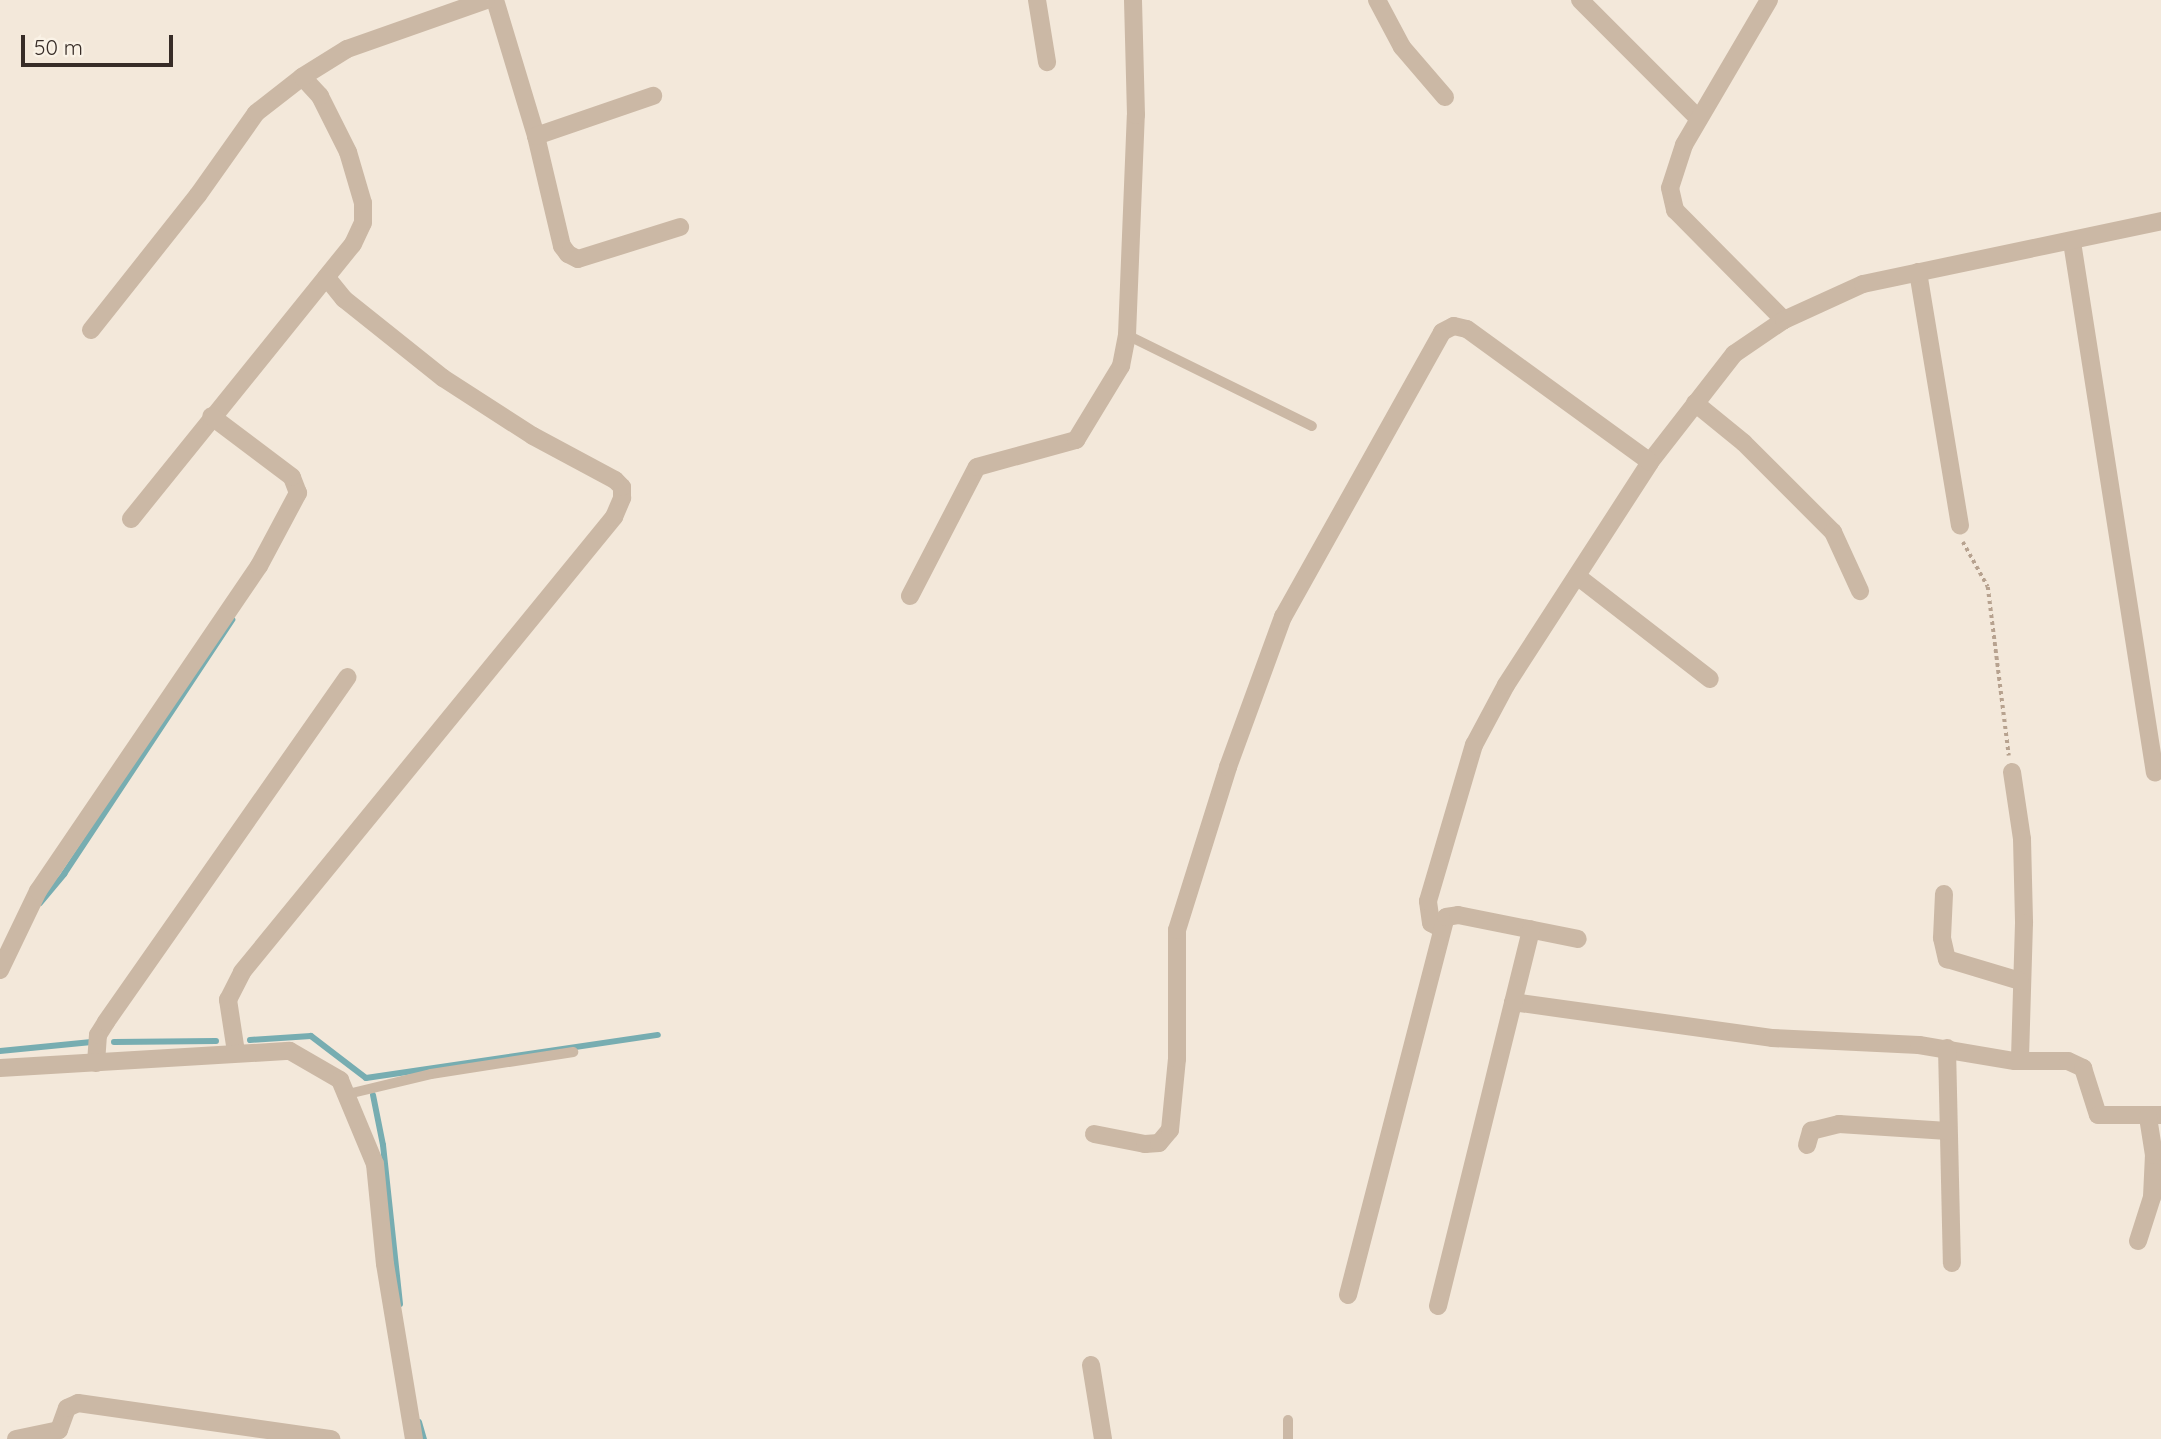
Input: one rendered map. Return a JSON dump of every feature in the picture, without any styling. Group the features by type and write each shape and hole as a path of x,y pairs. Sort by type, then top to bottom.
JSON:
{"street":[{"path":"91,330 198,195 256,113 302,77 347,49 486,0"},
{"path":"495,0 536,136 562,246 568,254 578,258 680,227"},
{"path":"1037,0 1047,62"},
{"path":"910,596 971,474 986,462 1076,440 1121,366 1128,335 1136,115 1133,0"},
{"path":"1377,0 1402,47 1445,97"},
{"path":"1580,0 1699,119"},
{"path":"1769,0 1699,119 1675,167 1670,188 1675,210 1784,320"},
{"path":"131,519 211,416 353,244 363,223 363,203 348,152 320,96 302,77"},
{"path":"536,136 653,96"},
{"path":"1440,928 1432,923 1428,901 1474,745 1506,685 1650,462 1734,354 1784,320 1863,284 2072,242 2161,221"},
{"path":"2072,242 2155,773"},
{"path":"1918,272 1960,526"},
{"path":"236,1052 228,1000 242,972 614,517 622,498 622,487 615,480 533,436 443,377 344,299 326,277"},
{"path":"1094,1134 1159,1143 1170,1130 1177,1059 1177,930 1228,767 1283,617 1442,332 1454,326 1467,329 1650,462"},
{"path":"1695,403 1744,443 1833,532 1860,591"},
{"path":"0,970 38,891 259,566 298,493 292,477 211,416"},
{"path":"1577,576 1710,678"},
{"path":"96,1063 98,1035 106,1022 348,677"},
{"path":"2012,772 2022,839 2020,1061"},
{"path":"1944,894 1942,938 1947,959 2020,981"},
{"path":"1348,1295 1440,928 1446,917 1458,915 1578,939"},
{"path":"1438,1306 1531,929"},
{"path":"1513,1002 1772,1038 1947,1048 2020,1061 2068,1061 2083,1068 2098,1115 2154,1116 2151,1197 2138,1241"},
{"path":"1947,1048 1952,1263"},
{"path":"0,1068 236,1052 290,1051 340,1080 375,1164 385,1264 414,1439"},
{"path":"1807,1144 1811,1131 1839,1124 1948,1131"},
{"path":"1091,1365 1103,1439"},
{"path":"16,1439 59,1430 67,1408 78,1403 331,1439"}],"lane":[{"path":"1128,335 1312,426"},
{"path":"348,1094 431,1074 573,1052"},
{"path":"1288,1420 1288,1439"}],"path":[{"path":"1960,526 1969,559 1988,587 1997,688 2012,772"}],"waterway":[{"path":"40,903 64,874 232,620"},
{"path":"250,1040 311,1036 366,1078 658,1035"},
{"path":"114,1042 216,1041"},
{"path":"0,1051 92,1042"},
{"path":"373,1095 383,1145 400,1304"},
{"path":"419,1422 424,1439"}]}
